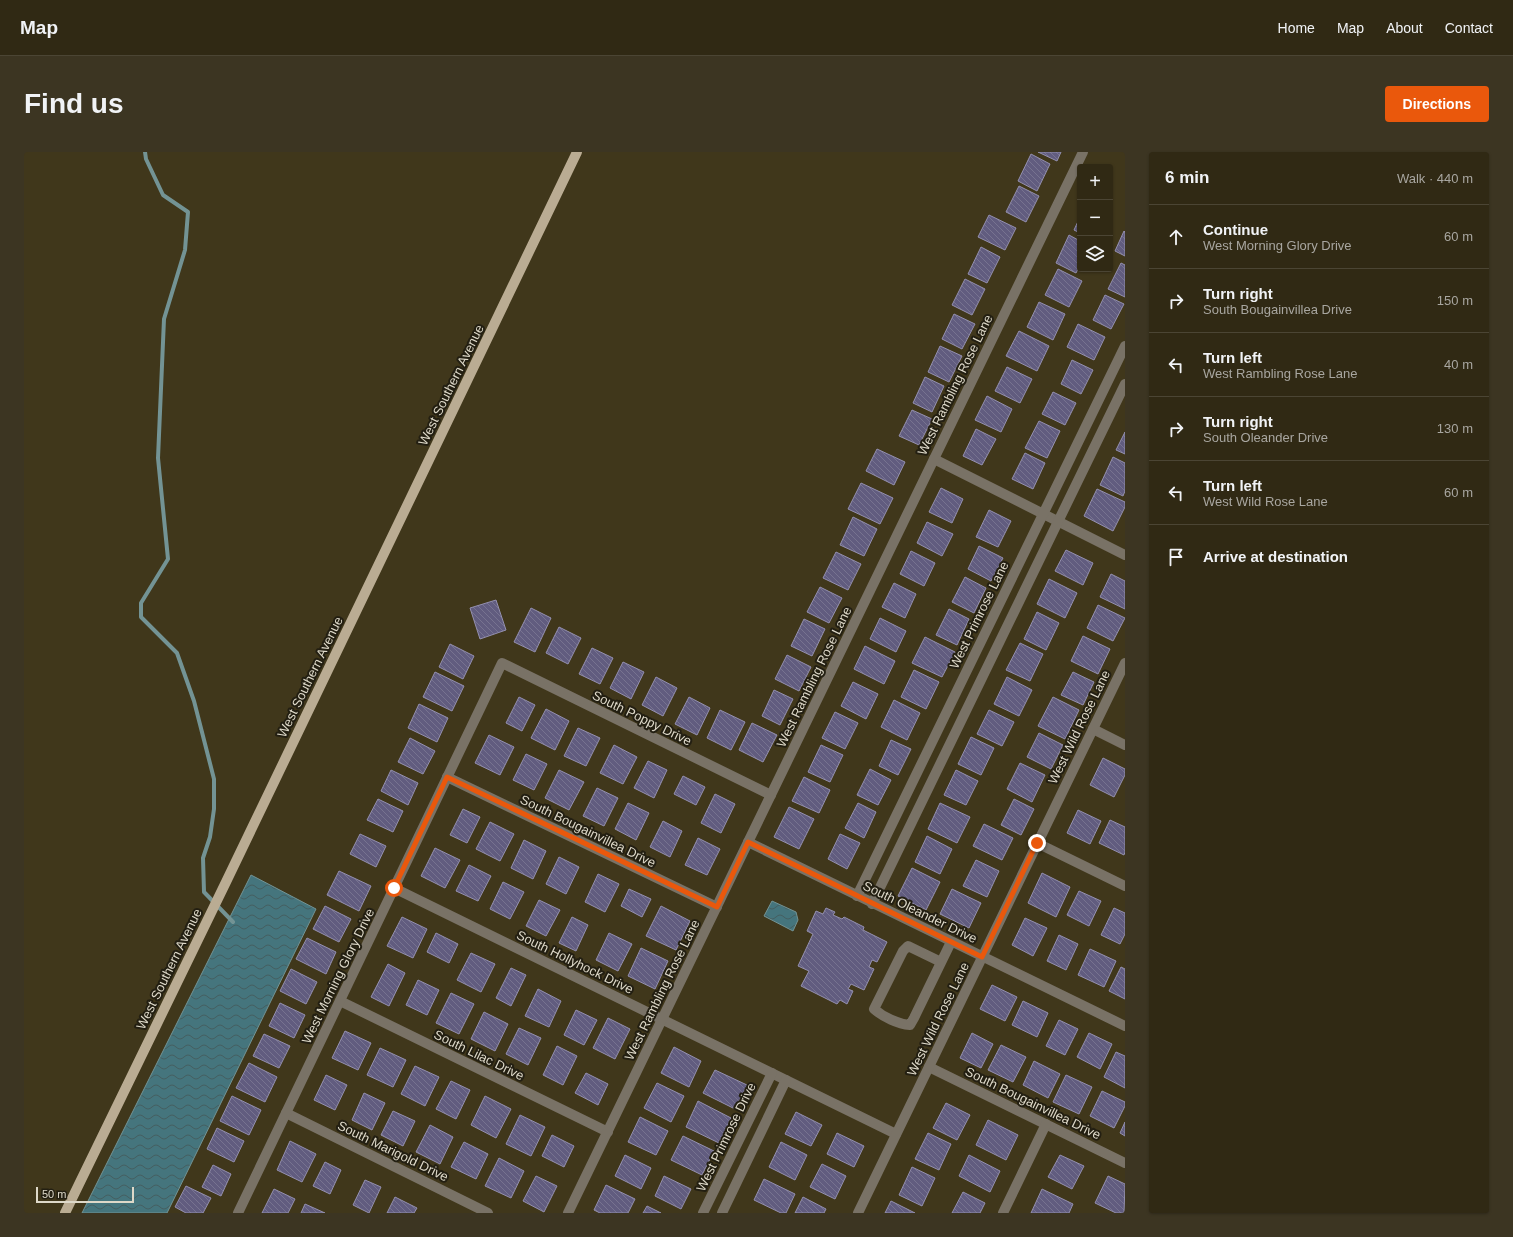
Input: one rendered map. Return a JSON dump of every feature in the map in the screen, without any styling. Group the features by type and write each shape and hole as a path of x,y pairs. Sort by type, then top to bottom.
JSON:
{"main road":[{"name":"West Southern Avenue","path":"65,1213 201,934 577,152"}],"street":[{"name":"West Rambling Rose Lane","path":"568,1213 1083,152"},
{"name":"West Primrose Lane","path":"857,896 1125,346"},
{"path":"872,904 1125,384"},
{"path":"1105,388 1120,396"},
{"path":"934,459 1125,555"},
{"path":"978,649 993,656"},
{"name":"South Poppy Drive","path":"502,663 771,795"},
{"name":"West Morning Glory Drive","path":"238,1213 502,663"},
{"name":"West Wild Rose Lane","path":"858,1213 1125,663"},
{"path":"1093,729 1125,745"},
{"path":"923,760 938,768"},
{"name":"South Bougainvillea Drive","path":"447,777 717,907"},
{"name":"South Oleander Drive","path":"748,842 872,904 1125,1026"},
{"path":"1037,843 1125,886"},
{"name":"South Hollyhock Drive","path":"394,888 896,1134"},
{"path":"941,962 908,946 903,951 874,1009 879,1014 902,1024 910,1025 952,942"},
{"name":"South Lilac Drive","path":"340,1001 608,1132"},
{"name":"South Bougainvillea Drive","path":"929,1067 1125,1163"},
{"name":"West Primrose Drive","path":"703,1213 772,1073"},
{"path":"722,1213 786,1080"},
{"name":"South Marigold Drive","path":"286,1113 488,1213"},
{"path":"1003,1213 1046,1124"}],"water":[{"path":"251,875 316,909 167,1213 82,1213"},
{"path":"772,901 796,912 798,920 793,931 764,916"}],"building":[{"path":"1038,152 1061,152 1057,161"},
{"path":"1031,154 1050,164 1037,191 1018,181"},
{"path":"1019,186 1039,196 1026,222 1006,212"},
{"path":"989,215 1016,228 1005,250 978,237"},
{"path":"1077,224 1077,232 1074,230"},
{"path":"1124,231 1125,232 1125,256 1115,251"},
{"path":"1069,235 1077,239 1076,273 1056,263"},
{"path":"981,247 1000,257 987,283 968,274"},
{"path":"1121,263 1125,265 1125,297 1108,289"},
{"path":"1058,269 1082,281 1069,307 1045,295"},
{"path":"965,279 985,289 972,315 952,305"},
{"path":"1105,295 1124,304 1111,329 1093,320"},
{"path":"1039,302 1065,314 1053,340 1027,327"},
{"path":"954,314 975,324 962,349 942,339"},
{"path":"1078,324 1105,337 1094,360 1067,347"},
{"path":"1019,331 1049,346 1037,371 1006,356"},
{"path":"940,346 962,356 949,382 928,372"},
{"path":"1072,360 1093,370 1081,394 1061,384"},
{"path":"1007,367 1032,379 1020,403 995,391"},
{"path":"925,377 944,386 932,412 913,403"},
{"path":"1053,392 1076,403 1065,425 1042,414"},
{"path":"987,396 1012,409 1001,432 975,420"},
{"path":"912,410 932,419 919,445 899,436"},
{"path":"1039,421 1060,431 1047,458 1025,448"},
{"path":"976,429 996,439 982,465 963,456"},
{"path":"1125,432 1125,454 1116,450"},
{"path":"877,449 905,462 894,485 866,471"},
{"path":"1025,453 1045,463 1033,489 1012,479"},
{"path":"1113,457 1125,463 1125,491 1123,496 1100,485"},
{"path":"861,483 893,498 880,524 848,509"},
{"path":"941,488 963,499 952,523 929,512"},
{"path":"1097,489 1125,502 1125,507 1113,531 1084,516"},
{"path":"989,510 1011,521 998,547 976,537"},
{"path":"853,517 877,529 864,556 840,545"},
{"path":"927,522 953,534 942,556 917,543"},
{"path":"979,546 1003,558 991,581 968,569"},
{"path":"1066,550 1093,563 1083,585 1055,571"},
{"path":"911,551 935,563 924,586 900,574"},
{"path":"836,552 861,564 848,590 823,578"},
{"path":"1111,574 1125,581 1125,609 1100,597"},
{"path":"965,577 986,588 974,613 952,602"},
{"path":"1049,579 1077,593 1065,618 1037,604"},
{"path":"894,583 916,594 905,618 882,607"},
{"path":"820,587 842,598 829,623 807,612"},
{"path":"496,600 506,630 480,639 470,608"},
{"path":"1098,605 1125,618 1113,641 1087,628"},
{"path":"531,608 551,618 535,652 514,642"},
{"path":"949,609 969,619 957,645 936,635"},
{"path":"1037,612 1059,623 1046,650 1024,639"},
{"path":"880,618 906,631 896,652 870,639"},
{"path":"804,619 825,629 812,656 791,646"},
{"path":"559,627 581,638 568,664 546,653"},
{"path":"1083,636 1110,649 1098,674 1071,661"},
{"path":"925,637 955,652 942,677 912,663"},
{"path":"1020,643 1043,654 1030,681 1006,670"},
{"path":"450,644 474,656 463,679 439,667"},
{"path":"865,646 895,661 884,684 854,669"},
{"path":"592,648 613,658 600,684 579,674"},
{"path":"787,655 811,667 799,691 775,679"},
{"path":"623,662 644,672 631,699 610,688"},
{"path":"914,670 939,682 926,709 901,697"},
{"path":"435,672 464,686 452,711 423,697"},
{"path":"1073,672 1094,682 1083,705 1061,695"},
{"path":"656,677 677,688 663,716 642,705"},
{"path":"1007,677 1032,690 1019,716 994,704"},
{"path":"853,682 878,694 866,719 841,706"},
{"path":"774,690 793,699 780,725 762,716"},
{"path":"519,697 535,705 522,731 506,723"},
{"path":"689,697 710,708 697,735 675,724"},
{"path":"1053,697 1079,710 1065,739 1038,726"},
{"path":"894,700 920,713 907,740 881,727"},
{"path":"419,704 448,718 437,742 408,728"},
{"path":"546,709 569,721 555,750 531,738"},
{"path":"720,710 745,722 731,750 707,738"},
{"path":"989,710 1014,722 1002,746 977,734"},
{"path":"835,712 858,723 845,749 822,738"},
{"path":"752,723 777,735 763,762 739,750"},
{"path":"578,728 600,738 586,766 564,756"},
{"path":"1039,733 1063,745 1051,769 1027,757"},
{"path":"489,735 514,747 500,775 475,763"},
{"path":"971,737 994,748 981,775 958,764"},
{"path":"410,738 435,751 423,774 398,762"},
{"path":"891,740 911,749 898,775 879,766"},
{"path":"614,745 637,757 623,784 600,773"},
{"path":"821,745 843,755 830,782 808,772"},
{"path":"526,754 547,764 534,790 513,780"},
{"path":"1103,758 1125,769 1125,775 1114,797 1090,785"},
{"path":"648,761 667,770 654,798 634,788"},
{"path":"1020,763 1045,775 1032,802 1007,789"},
{"path":"870,769 891,780 878,805 857,795"},
{"path":"391,770 418,783 408,805 381,791"},
{"path":"559,770 584,782 569,810 545,798"},
{"path":"956,770 978,781 966,805 944,795"},
{"path":"683,776 705,787 696,805 674,794"},
{"path":"804,777 830,790 819,813 792,801"},
{"path":"597,788 618,798 604,826 583,816"},
{"path":"715,794 735,804 721,833 701,823"},
{"path":"378,799 403,811 393,832 367,820"},
{"path":"1014,799 1034,809 1021,835 1001,825"},
{"path":"628,803 649,813 636,840 615,829"},
{"path":"858,803 876,812 864,838 845,828"},
{"path":"940,803 970,817 957,843 928,829"},
{"path":"789,807 814,819 799,849 774,837"},
{"path":"463,809 480,817 467,843 450,835"},
{"path":"1078,810 1101,821 1090,844 1067,833"},
{"path":"1110,820 1125,827 1124,855 1099,843"},
{"path":"663,821 682,831 670,857 650,847"},
{"path":"490,822 514,834 500,861 476,849"},
{"path":"984,824 1013,838 1002,860 973,846"},
{"path":"360,834 386,846 376,867 350,854"},
{"path":"840,834 860,843 847,869 828,859"},
{"path":"927,836 952,849 940,874 915,862"},
{"path":"698,838 720,849 707,875 685,865"},
{"path":"524,840 546,851 533,879 511,868"},
{"path":"435,848 460,860 445,888 421,876"},
{"path":"559,857 579,867 566,894 546,884"},
{"path":"976,860 999,871 987,897 963,886"},
{"path":"469,865 491,876 478,901 456,891"},
{"path":"912,868 940,882 926,910 898,896"},
{"path":"339,871 371,886 359,911 327,895"},
{"path":"1042,873 1070,887 1056,917 1028,903"},
{"path":"598,874 619,884 605,912 585,902"},
{"path":"503,882 524,892 510,919 490,909"},
{"path":"629,889 651,899 642,917 621,906"},
{"path":"952,889 981,903 969,928 940,914"},
{"path":"1079,891 1101,901 1089,926 1067,915"},
{"path":"539,900 560,910 546,936 526,926"},
{"path":"325,906 351,919 339,942 313,929"},
{"path":"661,906 690,921 676,950 646,936"},
{"path":"826,908 835,912 833,915 842,919 844,917 864,927 863,930 887,942 877,962 872,960 869,967 874,969 864,990 851,984 848,989 853,991 847,1004 840,1000 837,1004 801,986 809,971 798,966 813,934 807,931 816,911 823,914"},
{"path":"1114,908 1125,913 1125,934 1120,944 1101,935"},
{"path":"402,917 427,929 413,958 387,946"},
{"path":"572,917 588,925 576,951 559,943"},
{"path":"1025,918 1047,928 1033,956 1012,945"},
{"path":"436,933 458,944 449,963 427,952"},
{"path":"609,933 632,944 618,971 596,960"},
{"path":"1059,935 1078,944 1066,970 1047,961"},
{"path":"307,938 336,952 326,974 296,959"},
{"path":"641,948 668,961 655,989 628,976"},
{"path":"1090,949 1116,961 1104,987 1078,975"},
{"path":"471,953 495,964 481,992 457,980"},
{"path":"388,964 405,973 389,1006 371,997"},
{"path":"1121,967 1125,969 1125,999 1109,991"},
{"path":"511,968 526,975 511,1006 496,998"},
{"path":"291,969 317,982 306,1004 280,991"},
{"path":"418,980 439,990 427,1015 406,1005"},
{"path":"992,985 1017,997 1005,1021 980,1009"},
{"path":"538,989 561,1001 549,1027 525,1016"},
{"path":"451,993 474,1004 459,1034 436,1023"},
{"path":"1023,1001 1048,1013 1037,1037 1012,1025"},
{"path":"280,1003 305,1015 294,1038 269,1026"},
{"path":"576,1010 597,1020 584,1045 564,1035"},
{"path":"484,1012 508,1024 495,1051 471,1039"},
{"path":"608,1018 630,1029 615,1059 593,1048"},
{"path":"1059,1020 1078,1029 1065,1055 1046,1046"},
{"path":"519,1028 541,1038 528,1065 506,1054"},
{"path":"345,1031 371,1043 358,1070 332,1058"},
{"path":"972,1033 993,1044 981,1068 960,1058"},
{"path":"1089,1033 1112,1044 1100,1069 1077,1057"},
{"path":"264,1034 290,1046 279,1068 253,1056"},
{"path":"1001,1045 1026,1057 1013,1082 988,1070"},
{"path":"557,1046 577,1056 563,1085 543,1075"},
{"path":"674,1047 701,1061 689,1087 661,1073"},
{"path":"380,1048 406,1060 393,1087 367,1075"},
{"path":"1116,1052 1125,1056 1125,1088 1104,1077"},
{"path":"1034,1061 1060,1074 1048,1098 1023,1085"},
{"path":"249,1063 277,1077 265,1102 236,1088"},
{"path":"415,1066 439,1077 425,1106 401,1094"},
{"path":"715,1070 747,1085 735,1109 703,1093"},
{"path":"586,1073 608,1084 598,1105 575,1093"},
{"path":"326,1075 347,1085 335,1110 314,1100"},
{"path":"1066,1075 1092,1087 1079,1114 1053,1102"},
{"path":"451,1081 470,1090 456,1119 436,1109"},
{"path":"657,1083 684,1096 671,1122 644,1108"},
{"path":"1102,1091 1125,1102 1125,1106 1114,1128 1090,1116"},
{"path":"364,1093 385,1103 372,1130 352,1120"},
{"path":"232,1096 261,1110 249,1135 220,1121"},
{"path":"485,1096 511,1109 496,1138 471,1125"},
{"path":"698,1101 731,1118 719,1143 686,1127"},
{"path":"946,1103 970,1115 957,1140 933,1128"},
{"path":"393,1111 415,1121 403,1146 381,1135"},
{"path":"796,1112 822,1125 811,1146 785,1134"},
{"path":"520,1115 545,1127 531,1156 506,1144"},
{"path":"640,1117 668,1131 656,1155 628,1142"},
{"path":"988,1120 1018,1135 1006,1160 976,1145"},
{"path":"1125,1122 1125,1136 1120,1133"},
{"path":"430,1125 453,1137 440,1164 416,1152"},
{"path":"217,1128 244,1141 234,1162 207,1149"},
{"path":"837,1133 864,1146 854,1167 827,1154"},
{"path":"928,1133 951,1144 939,1170 915,1159"},
{"path":"552,1135 574,1146 564,1167 542,1156"},
{"path":"683,1136 714,1151 702,1175 671,1160"},
{"path":"290,1141 316,1154 302,1182 277,1170"},
{"path":"464,1142 488,1154 476,1179 451,1167"},
{"path":"781,1142 807,1155 795,1180 769,1167"},
{"path":"625,1155 651,1168 641,1189 615,1176"},
{"path":"969,1155 1000,1171 990,1192 959,1176"},
{"path":"1060,1155 1084,1166 1072,1189 1048,1177"},
{"path":"499,1158 524,1171 511,1198 485,1186"},
{"path":"325,1162 341,1170 330,1194 313,1186"},
{"path":"822,1164 846,1176 835,1199 810,1187"},
{"path":"213,1165 231,1174 221,1196 202,1187"},
{"path":"912,1167 935,1178 922,1206 899,1195"},
{"path":"536,1176 557,1186 544,1212 523,1201"},
{"path":"664,1176 691,1189 681,1209 655,1196"},
{"path":"1108,1176 1125,1184 1124,1213 1116,1213 1095,1203"},
{"path":"764,1179 795,1194 786,1213 781,1213 754,1200"},
{"path":"365,1180 381,1187 369,1213 353,1205"},
{"path":"606,1185 635,1199 628,1213 600,1213 594,1210"},
{"path":"186,1186 211,1198 203,1213 186,1213 175,1207"},
{"path":"274,1189 295,1199 288,1213 262,1213"},
{"path":"1042,1189 1073,1204 1069,1213 1031,1213"},
{"path":"963,1192 985,1203 980,1213 952,1213"},
{"path":"395,1197 417,1208 414,1213 387,1213"},
{"path":"803,1197 826,1209 824,1213 795,1213"},
{"path":"891,1201 915,1213 885,1213"},
{"path":"305,1204 325,1213 301,1213"},
{"path":"647,1206 661,1213 643,1213"}],"waterway":[{"path":"145,152 146,159 163,195 188,212 185,250 164,319 158,458 168,559 141,603 141,617 177,653 194,701 214,779 214,809 210,837 203,858 204,892 233,922"}],"route":[{"path":"394,888 447,777 717,907 748,842 982,957 1037,843"}]}
